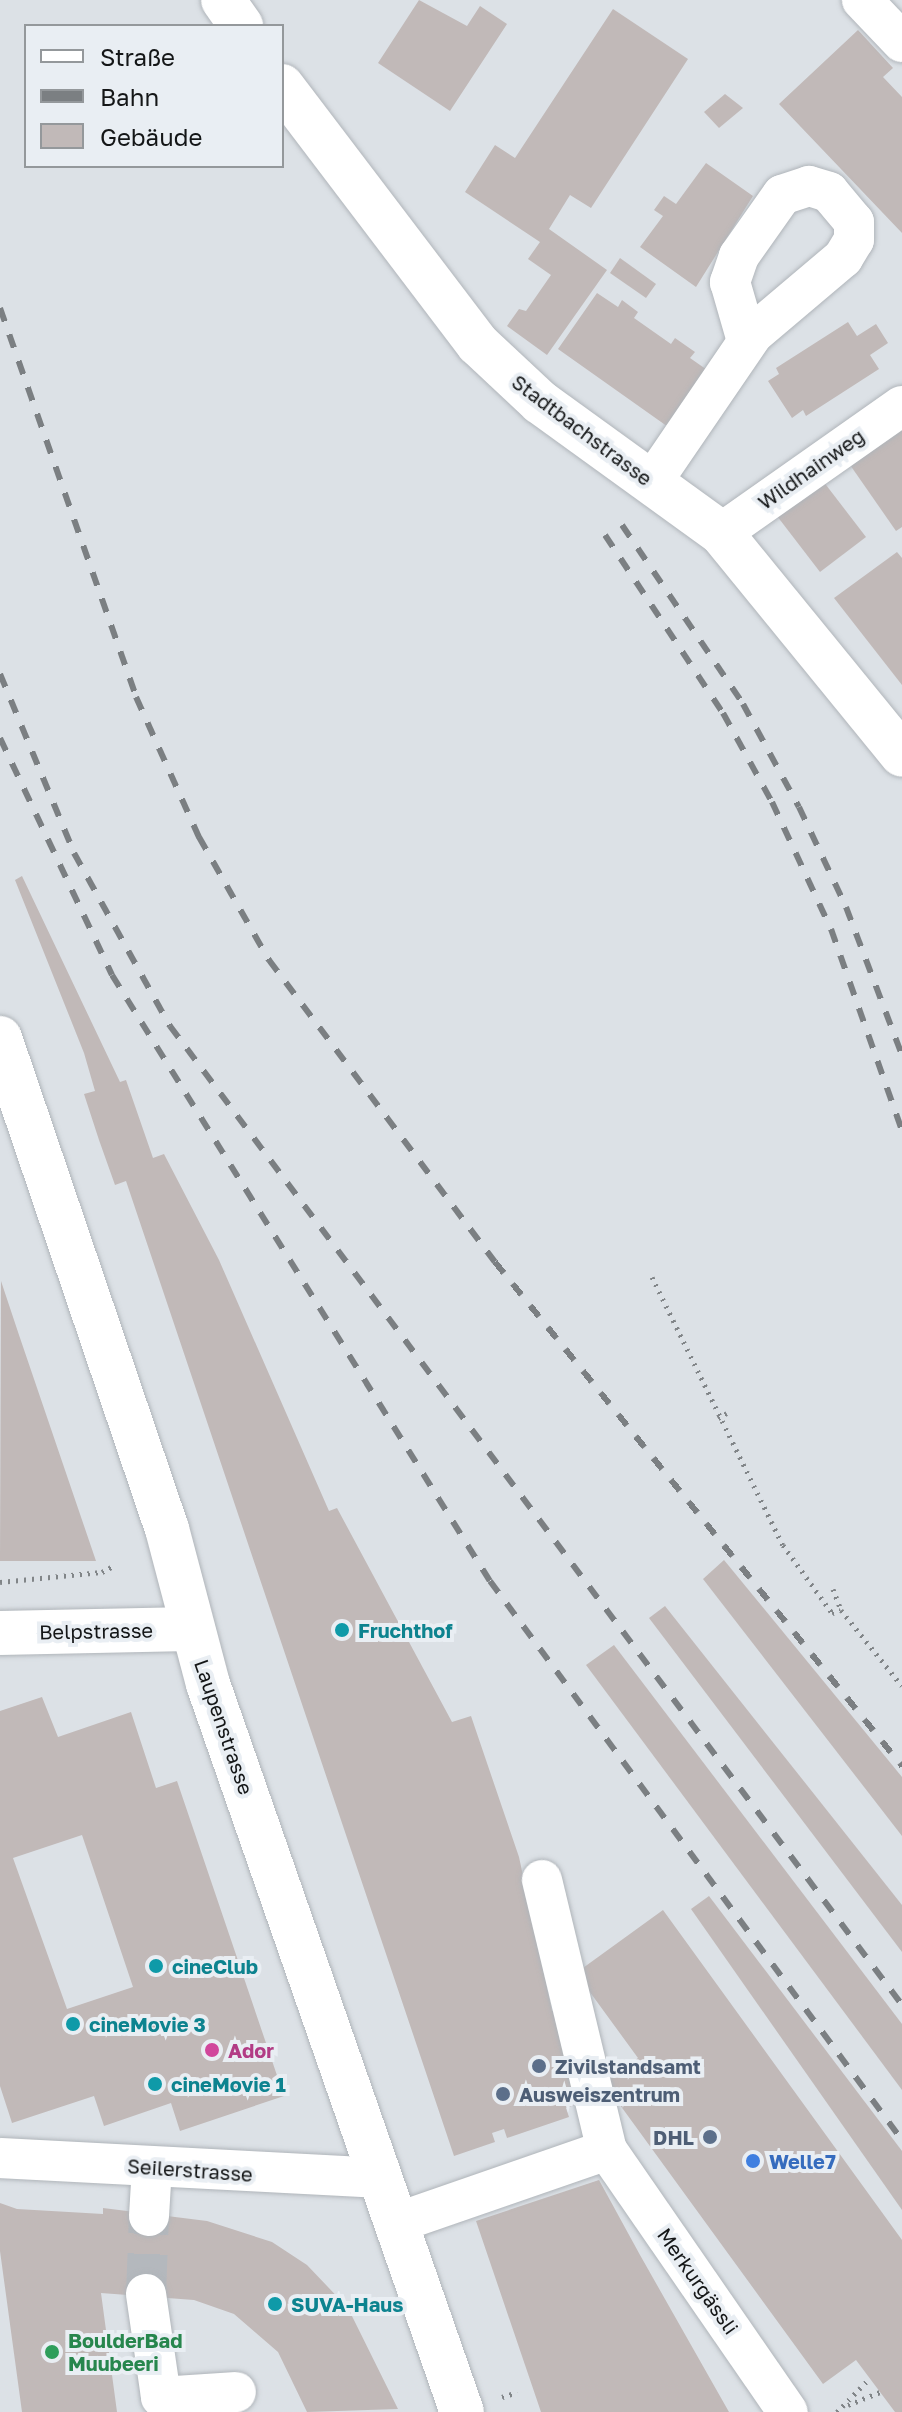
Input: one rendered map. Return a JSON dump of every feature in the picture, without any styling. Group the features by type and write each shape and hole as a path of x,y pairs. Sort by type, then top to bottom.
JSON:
{"main road":[{"path":"223,0 240,24"},
{"name":"Stadtbachstrasse","path":"284,89 478,344 540,402 721,533 902,755"},
{"name":"Laupenstrasse","path":"0,1038 167,1529 192,1629 380,2178 396,2223 482,2404"},
{"name":"Belpstrasse","path":"0,1633 192,1629"}],"street":[{"path":"862,0 902,42"},
{"path":"652,482 743,332 818,245"},
{"name":"Wildhainweg","path":"721,533 902,406"},
{"name":"Merkurgässli","path":"542,1880 607,2150 788,2412"},
{"path":"396,2223 607,2150"},
{"name":"Seilerstrasse","path":"0,2158 380,2178"},
{"path":"149,2216 152,2167"},
{"path":"146,2294 161,2397 236,2392"}],"path":[{"path":"652,1277 723,1415 783,1545 832,1613 841,1610"},
{"path":"0,1582 102,1572 115,1565"},
{"path":"833,1589 841,1610 902,1686"},
{"path":"848,2405 853,2390 870,2378"},
{"path":"482,2404 517,2392"},
{"path":"837,2412 880,2392"}],"building":[{"path":"419,0 467,26 480,6 507,24 450,111 378,63"},
{"path":"613,9 688,59 591,208 570,195 549,229 607,270 547,355 507,326 519,309 526,311 551,275 528,259 540,242 465,192 495,145 515,158"},
{"path":"858,30 893,68 883,77 902,97 902,233 779,104"},
{"path":"725,94 743,108 719,128 704,112"},
{"path":"706,163 753,196 696,287 640,247 663,216 654,210 664,196 676,204"},
{"path":"620,258 656,284 646,298 610,273"},
{"path":"597,293 618,307 622,300 638,312 634,318 671,344 675,338 695,352 690,358 710,372 671,429 558,349"},
{"path":"848,322 857,336 876,324 888,343 870,355 879,369 806,416 803,410 792,418 768,381 779,374 776,368"},
{"path":"902,426 902,527 896,531 848,462"},
{"path":"823,481 866,537 820,572 777,516"},
{"path":"897,552 902,558 902,685 834,598"},
{"path":"22,876 120,1082 126,1080 153,1158 164,1154 219,1260 329,1511 337,1508 452,1722 471,1716 519,1857 552,2011 558,2010 580,2103 566,2108 569,2117 507,2138 504,2129 492,2133 495,2142 454,2156 126,1181 115,1185 99,1140 84,1094 95,1091 84,1053 15,880"},
{"path":"1,1281 19,1335 96,1561 0,1561"},
{"path":"724,1560 902,1777 902,1836 703,1579"},
{"path":"665,1606 902,1905 902,1952 649,1618"},
{"path":"614,1645 902,2024 902,2090 586,1665"},
{"path":"42,1697 58,1737 131,1712 156,1788 177,1781 284,2096 180,2131 171,2103 104,2126 94,2096 12,2123 0,2086 0,1711","holes":["82,1835 133,1987 67,2009 13,1858"]},
{"path":"709,1896 902,2151 902,2210 691,1909"},
{"name":"Welle7","path":"663,1910 902,2240 902,2412 895,2412 856,2360 823,2384 604,2083 638,2058 576,1973"},
{"path":"599,2180 729,2412 541,2412 476,2221"},
{"name":"SUVA-Haus","path":"0,2203 17,2209 103,2214 103,2208 207,2221 272,2242 307,2265 348,2308 398,2409 307,2412 278,2352 234,2314 194,2300 101,2293 117,2412 22,2412 0,2251"}],"tunnel":[{"path":"146,2294 149,2216"}],"railway":[{"path":"0,308 136,697 199,837 269,960 495,1262 902,1766"},
{"path":"622,525 743,704 799,807 846,907 902,1055"},
{"path":"605,535 723,713 772,802 831,929 902,1131"},
{"path":"0,674 74,853 170,1026 902,2005"},
{"path":"0,738 112,975 490,1581 902,2140"}],"place":[{"name":"Fruchthof","path":"342,1630"},
{"name":"cineClub","path":"156,1966"},
{"name":"cineMovie 3","path":"73,2024"},
{"name":"Ador","path":"212,2050"},
{"name":"Zivilstandsamt","path":"539,2066"},
{"name":"cineMovie 1","path":"155,2084"},
{"name":"Ausweiszentrum","path":"503,2094"},
{"name":"DHL","path":"710,2137"},
{"name":"Welle7","path":"753,2161"},
{"name":"SUVA-Haus","path":"275,2304"},
{"name":"BoulderBad Muubeeri","path":"52,2352"}]}
